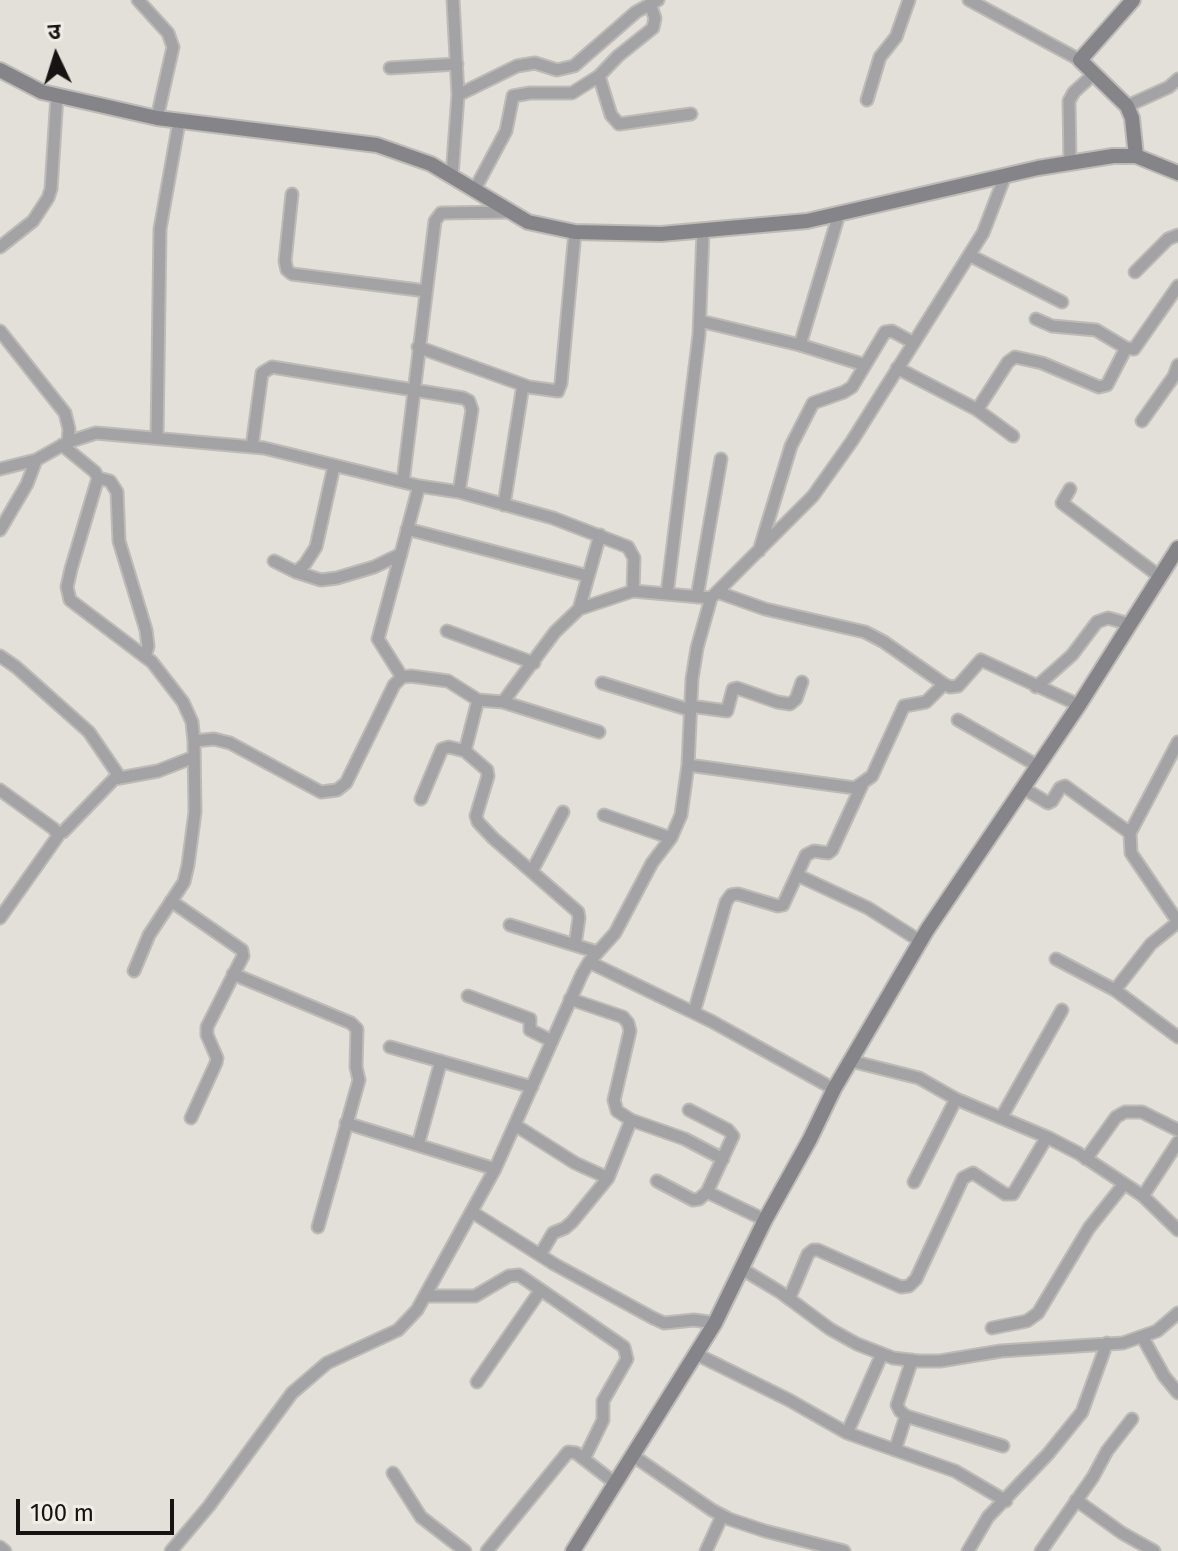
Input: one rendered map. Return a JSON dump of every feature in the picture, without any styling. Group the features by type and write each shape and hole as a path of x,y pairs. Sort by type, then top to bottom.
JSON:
{"street":[{"path":"138,0 168,33 173,47 157,118"},
{"path":"452,176 458,95 453,0"},
{"path":"867,100 880,57 896,37 909,0"},
{"path":"969,0 1080,60 1127,106 1132,118 1136,156"},
{"path":"1080,60 1133,0"},
{"path":"458,95 517,66 535,63 557,70 574,66 629,17 654,2 653,28 599,76 572,93 513,96 506,131 475,189"},
{"path":"390,68 457,64"},
{"path":"0,70 25,85 57,96 157,118 377,145 408,154 452,176 509,212 537,224 575,232 703,232 807,221 1005,176 1113,156 1136,156 1178,173"},
{"path":"1070,163 1069,101 1074,92 1094,74"},
{"path":"599,76 611,115 619,124 691,114"},
{"path":"1127,106 1169,87 1178,79"},
{"path":"0,247 33,221 48,198 57,96"},
{"path":"157,437 160,229 179,122"},
{"path":"171,1551 209,1506 292,1393 327,1363 398,1330 426,1296 495,1169 570,999 593,957 615,933 652,863 671,838 681,815 697,648 714,595 813,496 969,255 990,218 1005,176"},
{"path":"292,194 285,261 287,270 292,274 426,291"},
{"path":"403,482 435,221 445,213 509,212"},
{"path":"800,345 839,214"},
{"path":"418,347 523,385 555,392 560,389 575,232"},
{"path":"667,594 700,321 703,232"},
{"path":"1135,272 1168,239 1178,235"},
{"path":"969,255 1062,302"},
{"path":"1036,319 1052,326 1096,330 1126,348 1134,349 1178,286"},
{"path":"700,321 800,345 865,365"},
{"path":"759,552 791,446 813,403 852,387 878,342 889,330 914,343"},
{"path":"0,331 65,413 69,429 65,444"},
{"path":"977,410 1008,362 1015,357 1042,363 1099,387 1107,385 1126,348"},
{"path":"1142,421 1174,376 1178,365"},
{"path":"252,447 262,373 272,367 463,398 469,401 472,410 459,492"},
{"path":"897,368 977,410 1013,436"},
{"path":"504,505 523,385"},
{"path":"0,469 36,460 65,444 105,432 252,447 419,486 459,492 553,518 620,542 634,558 633,591"},
{"path":"65,444 98,478 71,569 67,594 75,605 152,662 183,702 192,722 195,812 188,865 184,882 149,935 134,971"},
{"path":"697,597 721,459"},
{"path":"0,530 27,484 36,460"},
{"path":"296,572 316,547 334,466"},
{"path":"98,478 110,481 117,492 119,541 146,630 148,646 145,657"},
{"path":"402,677 378,639 419,486"},
{"path":"1070,489 1062,503 1159,576"},
{"path":"407,529 588,576"},
{"path":"579,609 600,535"},
{"path":"573,1551 715,1323 834,1089 920,941 1079,705 1178,548"},
{"path":"274,561 321,580 374,567 401,554"},
{"path":"503,702 555,632 579,609 633,591 697,597 714,595 865,632 950,687 958,686 981,660 1079,705"},
{"path":"1036,687 1072,655 1097,622 1108,618 1129,624"},
{"path":"447,631 534,663"},
{"path":"0,656 89,732 119,776"},
{"path":"194,741 214,739 230,743 321,792 337,790 346,783 394,685 402,677 411,676 448,681 478,700 503,702 599,732"},
{"path":"602,683 690,708 727,711 733,689 790,704 796,699 802,682"},
{"path":"688,765 855,788 872,776 904,706 926,702 944,684"},
{"path":"465,751 478,700"},
{"path":"958,720 1038,766"},
{"path":"1115,990 1151,944 1178,922 1131,853 1130,833 1178,742"},
{"path":"421,799 442,749 449,747 465,751 487,770 476,816 478,822 578,912 575,945"},
{"path":"57,834 63,832 119,776 158,771 194,757"},
{"path":"694,1012 726,902 731,895 783,905 809,852 828,853 832,850 862,785"},
{"path":"1023,788 1048,803 1065,786 1130,833"},
{"path":"0,790 57,834"},
{"path":"532,871 563,812"},
{"path":"604,815 671,838"},
{"path":"0,918 57,840 57,834"},
{"path":"797,875 868,908 920,941"},
{"path":"171,901 242,950 243,956 207,1027 207,1035 217,1058 191,1118"},
{"path":"510,925 575,945 834,1089"},
{"path":"1056,959 1115,990 1178,1037"},
{"path":"233,974 355,1026 358,1033 356,1067 359,1080 318,1227"},
{"path":"468,996 530,1019 530,1030 552,1041"},
{"path":"570,999 623,1017 628,1023 630,1031 614,1100 617,1111 631,1120 685,1139 723,1159"},
{"path":"1001,1118 1062,1010"},
{"path":"390,1047 532,1087"},
{"path":"418,1145 441,1061"},
{"path":"851,1061 919,1078 956,1099 1047,1137 1143,1196 1178,1230"},
{"path":"914,1182 956,1099"},
{"path":"657,1181 693,1200 699,1199 707,1192 733,1140 732,1134 689,1110"},
{"path":"1086,1159 1116,1117 1125,1112 1142,1112 1178,1130"},
{"path":"540,1255 553,1233 572,1222 608,1178 631,1120"},
{"path":"346,1123 495,1169"},
{"path":"515,1125 575,1163 608,1178"},
{"path":"789,1299 808,1254 813,1250 901,1287 909,1286 916,1279 963,1178 968,1173 977,1175 1005,1194 1013,1194 1047,1137"},
{"path":"1143,1196 1178,1142"},
{"path":"992,1328 1027,1321 1038,1313 1089,1228 1124,1184"},
{"path":"707,1192 765,1220"},
{"path":"472,1212 540,1255 664,1323 694,1320 715,1323"},
{"path":"742,1269 857,1344 882,1354 912,1360 940,1361 1001,1351 1123,1343 1157,1331 1178,1313"},
{"path":"426,1296 475,1296 519,1275 626,1350 627,1359 602,1405 603,1420 584,1459"},
{"path":"477,1382 540,1291"},
{"path":"1143,1338 1164,1376 1178,1393"},
{"path":"968,1551 988,1517 1006,1501 1082,1412 1107,1343"},
{"path":"696,1354 847,1433 955,1471 1006,1501"},
{"path":"847,1433 882,1354"},
{"path":"912,1360 897,1405 906,1416 1003,1446"},
{"path":"895,1450 906,1416"},
{"path":"1041,1551 1107,1451 1132,1419"},
{"path":"487,1551 564,1455 571,1451 615,1483"},
{"path":"632,1455 722,1516 844,1551"},
{"path":"393,1473 421,1517 465,1551"},
{"path":"1076,1500 1137,1547 1154,1551"},
{"path":"706,1551 722,1516"},
{"path":"789,1551 791,1538"},
{"path":"0,1547 5,1551"}]}
